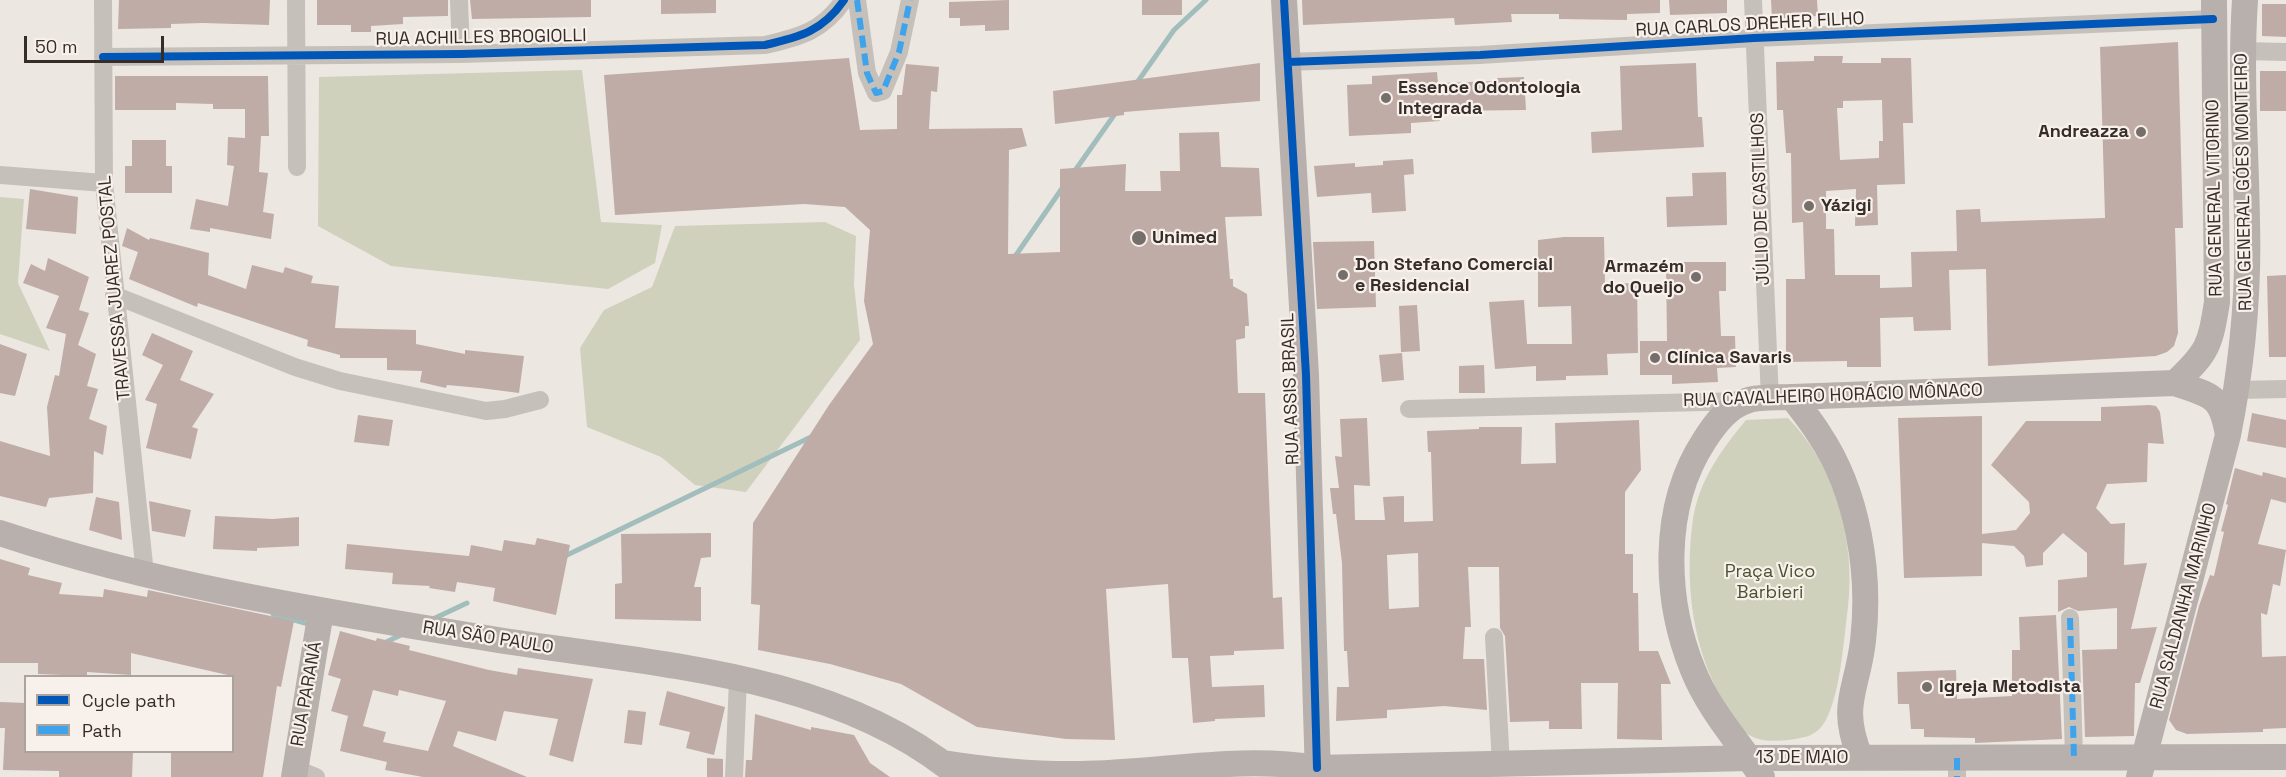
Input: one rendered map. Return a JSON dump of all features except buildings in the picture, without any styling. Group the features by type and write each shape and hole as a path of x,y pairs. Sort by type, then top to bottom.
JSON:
{"main road":[{"name":"RUA ASSIS BRASIL","path":"1284,0 1307,394 1317,772"},
{"name":"RUA GENERAL GÓES MONTEIRO","path":"2228,435 2244,342 2248,225 2242,51 2245,0"},
{"name":"RUA GENERAL VITORINO","path":"2175,382 2202,358 2212,335 2217,302 2214,10"},
{"name":"RUA CAVALHEIRO HORÁCIO MÔNACO","path":"1769,399 2175,382 2208,394 2216,401 2224,412 2228,435"},
{"path":"1756,768 1714,712 1693,669 1676,611 1672,540 1676,508 1692,459 1725,413 1769,399 1820,435 1851,501 1858,531 1864,632 1861,659 1849,708 1849,721 1860,757"},
{"name":"RUA SALDANHA MARINHO","path":"2142,767 2228,435"},
{"name":"RUA SÃO PAULO","path":"0,533 47,549 145,574 321,611 665,664 831,702 926,749 951,770"},
{"name":"RUA PARANÁ","path":"301,774 321,611"},
{"name":"13 DE MAIO","path":"1267,777 1317,772 1501,765 1551,771 1756,768 1807,759 1860,757 1957,768 2074,758 2142,767 2286,757"},
{"path":"1786,777 1807,759"},
{"name":"13 DE MAIO","path":"951,770 985,769 1076,776 1229,764 1292,764 1317,772"}],"street":[{"name":"TRAVESSA JUAREZ POSTAL","path":"103,0 104,183 145,574"},
{"path":"296,0 297,166"},
{"path":"459,0 461,54"},
{"name":"RUA ACHILLES BROGIOLLI","path":"103,57 461,54 765,45 796,38 819,28 844,0"},
{"path":"857,0 867,73 873,90 880,93 894,70 910,0"},
{"name":"JÚLIO DE CASTILHOS","path":"1753,0 1769,399"},
{"name":"RUA CARLOS DREHER FILHO","path":"1288,62 1489,54 2214,10"},
{"path":"2242,51 2286,52"},
{"path":"0,176 104,183"},
{"path":"114,295 295,367 340,381 486,411 505,409 540,400"},
{"path":"2237,390 2286,389"},
{"name":"RUA CAVALHEIRO HORÁCIO MÔNACO","path":"1409,409 1769,399"},
{"path":"2070,618 2074,758"},
{"path":"1494,637 1501,765"},
{"path":"734,777 738,679"}],"green space":[{"path":"582,70 601,222 662,225 655,263 608,289 391,266 318,226 319,77"},
{"path":"0,197 24,199 18,283 50,351 0,334"},
{"path":"825,222 856,236 854,284 860,340 746,492 695,485 661,457 587,427 580,348 604,310 652,287 675,226"},
{"name":"Praça Vico Barbieri","path":"1788,418 1818,458 1830,481 1845,531 1850,582 1840,669 1828,716 1819,730 1811,735 1771,741 1748,735 1732,716 1715,686 1698,640 1691,592 1690,543 1700,491 1720,454 1737,431 1746,420"}],"waterway":[{"path":"1136,84 1174,30 1206,0"},
{"path":"1074,172 1117,111"},
{"path":"1014,258 1063,187"},
{"path":"563,557 811,437"},
{"path":"433,619 467,603"},
{"path":"273,614 312,625"},
{"path":"382,644 403,634"}],"marked path":[{"path":"857,0 867,73 876,93 883,91 899,52 910,0"},
{"path":"2070,618 2074,758"},
{"path":"1957,758 1957,777"}],"cycle path":[{"path":"103,57 461,54 765,45 789,39 819,26 836,11 844,0"},
{"path":"1284,0 1306,375 1317,768"},
{"path":"1288,62 1480,55 1754,38 2213,19"}],"place":[{"name":"Essence Odontologia Integrada","path":"1386,98"},
{"name":"Andreazza","path":"2141,132"},
{"name":"Yázigi","path":"1809,206"},
{"name":"Unimed","path":"1139,238"},
{"name":"Don Stefano Comercial e Residencial","path":"1343,275"},
{"name":"Armazém do Queijo","path":"1696,277"},
{"name":"Clínica Savaris","path":"1655,358"},
{"name":"Igreja Metodista","path":"1927,687"}]}
